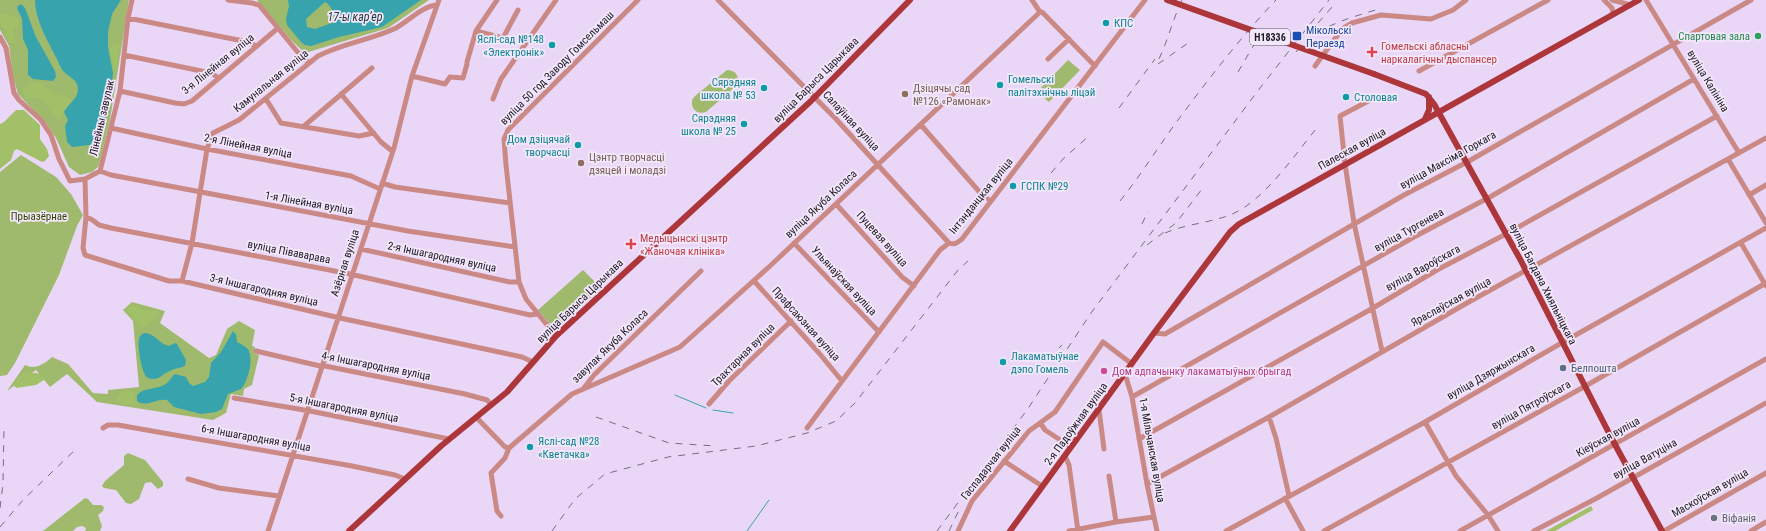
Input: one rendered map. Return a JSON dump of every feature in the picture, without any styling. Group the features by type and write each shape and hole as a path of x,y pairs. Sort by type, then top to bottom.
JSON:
{"main road":[{"name":"вуліца Барыса Царыкава","path":"349,531 449,439 507,392 556,336 815,97 910,0"},
{"name":"Н18336","path":"1167,0 1426,94 1438,111"},
{"name":"Палеская вуліца","path":"1125,374 1154,333 1234,228 1268,206 1423,120 1612,11 1630,5 1638,0"},
{"path":"1423,120 1429,110 1429,98"},
{"name":"вуліца Багдана Хмяльніцкага","path":"1438,111 1487,198 1632,477 1663,531"},
{"name":"2-я Падоўжная вуліца","path":"1010,531 1125,374"}],"street":[{"name":"Лінейны завулак","path":"85,179 100,171 120,91 128,18 132,0"},
{"path":"228,0 259,5 300,55 309,63"},
{"name":"Азёрная вуліца","path":"268,531 382,183 412,76 439,0"},
{"path":"412,76 445,84 450,77 463,78 476,30 497,0"},
{"path":"493,99 501,79 556,0"},
{"name":"вуліца 50 год Заводу Гомсельмаш","path":"556,336 524,296 519,282 504,139 506,133 638,0"},
{"name":"Салаўіная вуліца","path":"718,0 815,97 949,243"},
{"path":"1032,0 1040,12 1095,66"},
{"name":"Інтэнданцкая вуліца","path":"807,428 940,250 949,243 957,243 962,239 1145,0"},
{"path":"1315,66 1342,29 1352,23 1381,15 1431,19 1453,10 1466,0"},
{"path":"1419,71 1548,0"},
{"path":"1604,0 1612,11"},
{"path":"1612,0 1630,5"},
{"name":"вуліца Калініна","path":"1646,0 1674,43 1739,153"},
{"name":"вуліца Максіма Горкага","path":"1154,333 1165,334 1354,223 1466,162 1751,0"},
{"name":"Палеская вуліца","path":"1612,11 1614,4 1618,2"},
{"name":"Камунальная вуліца","path":"182,282 192,243 208,149 213,133 239,120 309,63 330,50 385,33 398,27 429,7 436,5"},
{"path":"476,30 503,38 518,10"},
{"name":"вуліца Якуба Коласа","path":"584,389 680,347 754,281 1040,12"},
{"path":"128,18 248,42 256,46"},
{"name":"3-я Лінейная вуліца","path":"120,91 184,104 192,101 278,28"},
{"path":"0,37 6,48 14,93 19,100 41,120 51,135 70,181 85,179 86,217"},
{"path":"1048,59 1069,39"},
{"path":"124,55 211,73 219,78"},
{"path":"304,126 372,68"},
{"name":"вуліца Тургенева","path":"1132,397 1362,266 1487,198 1694,79"},
{"path":"341,94 374,133 392,151"},
{"path":"1374,98 1340,116 1345,164 1354,223 1362,266 1382,351"},
{"path":"266,99 281,123 359,136 374,133"},
{"name":"вуліца Вароўскага","path":"1139,439 1373,308 1437,270 1506,234 1717,116"},
{"path":"921,125 983,196 991,201"},
{"name":"2-я Лінейная вуліца","path":"110,128 208,149 351,176 380,189"},
{"name":"Яраслаўская вуліца","path":"1147,484 1269,417 1382,351 1766,138"},
{"path":"1728,159 1766,223"},
{"name":"1-я Лінейная вуліца","path":"100,171 111,175 201,193 369,224 515,247"},
{"path":"382,183 395,187 510,203"},
{"path":"1749,195 1766,185"},
{"name":"Пуцевая вуліца","path":"836,204 902,277 914,286"},
{"name":"вуліца Піваварава","path":"86,217 91,218 99,225 111,228 352,275 530,314 537,314"},
{"name":"3-я Іншагародняя вуліца","path":"86,217 83,244 85,255 169,281 182,282 522,357 532,362"},
{"name":"вуліца Дзяржынскага","path":"1226,531 1425,422 1562,342 1741,244 1766,228"},
{"name":"Ульянаўская вуліца","path":"794,243 879,332"},
{"path":"1741,244 1766,284"},
{"name":"2-я Іншагародняя вуліца","path":"361,249 510,282 519,282"},
{"name":"завулак Якуба Коласа","path":"501,516 498,512 491,473 506,458 509,448 572,394 584,389 594,375 701,271"},
{"name":"Прафсаюзная вуліца","path":"754,281 791,321 842,381"},
{"name":"вуліца Пятроўскага","path":"1324,531 1766,284"},
{"name":"Трактарная вуліца","path":"709,404 729,381 791,321"},
{"name":"Гаспадарчая вуліца","path":"958,531 972,501 1029,431 1041,424 1055,412 1103,342 1132,364"},
{"name":"4-я Іншагародняя вуліца","path":"256,352 465,394 487,400 491,404"},
{"name":"Кіеўская вуліца","path":"1460,531 1766,360"},
{"name":"1-я Мільчанская вуліца","path":"1125,374 1132,397 1147,484 1157,531"},
{"name":"5-я Іншагародняя вуліца","path":"234,398 449,439"},
{"name":"вуліца Ватуціна","path":"1534,531 1766,403"},
{"path":"1099,410 1104,449"},
{"path":"476,417 505,447 509,448"},
{"path":"1269,417 1276,438 1287,497 1303,531"},
{"path":"1425,422 1456,476 1488,515 1498,531"},
{"path":"1041,424 1045,430 1071,447"},
{"name":"6-я Іншагародняя вуліца","path":"103,428 108,425 118,425 293,454 380,472 405,479"},
{"path":"1065,456 1069,465 1078,530"},
{"path":"1004,461 1042,486"},
{"name":"Маскоўская вуліца","path":"1663,531 1766,473"},
{"path":"1109,476 1116,522"},
{"path":"188,479 218,488 279,496"},
{"path":"1068,531 1154,517"},
{"path":"1750,531 1766,522"}],"green space":[{"path":"0,0 129,0 110,120 98,167 92,172 80,175 69,167 56,138 47,124 18,94 13,76 9,46 0,30"},
{"name":"17-ы кар’ер","path":"257,0 429,0 388,28 305,53 292,41"},
{"path":"1068,60 1080,70 1049,102 1037,92"},
{"path":"727,70 733,71 738,77 737,85 706,112 699,113 695,111 692,105 692,100 695,96"},
{"name":"Прыазёрнае","path":"21,155 56,177 71,194 83,215 77,226 59,275 15,363 7,375 0,376 0,172"},
{"path":"583,270 601,288 562,324 549,323 538,310"},
{"path":"132,302 165,311 160,323 209,358 216,355 227,329 239,321 255,330 252,346 255,347 254,353 259,355 252,385 244,389 243,396 231,394 226,413 213,420 97,402 67,374 50,387 36,370 7,391 25,365 36,367 52,357 68,364 93,393 108,394 108,390 139,387 133,321 123,310"},
{"path":"128,453 145,460 163,482 163,486 158,489 151,482 145,483 139,499 131,504 126,503 116,490 104,488 102,486 105,481 124,465 124,456"},
{"path":"85,498 88,499 93,505 101,505 104,507 103,511 98,515 102,526 100,531 85,531 86,528 82,526 77,527 73,531 43,531"}],"shaded area":[{"path":"4,13 19,19 19,23 13,29 14,41 11,44 8,42 6,31 0,24 0,15"},
{"path":"115,42 120,44 117,70 115,72 110,50 111,45"},
{"path":"35,82 42,84 52,93 66,96 71,99 71,103 65,109 61,119 52,113 40,98 26,99 22,92 23,88"},
{"path":"16,110 24,110 40,125 40,139 47,149 49,156 42,162 17,149 14,151 11,160 0,169 0,124"},
{"path":"134,305 145,310 156,310 159,312 159,316 144,327 140,328 127,311 128,307"},
{"path":"28,372 42,374 44,380 36,385 16,388 14,385 17,378"},
{"path":"125,391 135,392 134,401 132,404 123,404 117,401 118,396"},
{"path":"1591,506 1593,510 1555,531 1546,531"}],"water":[{"path":"35,0 121,0 112,14 108,32 108,47 113,73 109,112 104,124 90,145 72,147 67,142 65,126 68,120 64,112 75,99 78,93 78,86 75,80 63,71 45,37 37,15"},
{"name":"17-ы кар’ер","path":"288,0 421,0 382,27 339,37 311,46 305,45 301,42 287,25 286,19 289,6","holes":["325,2 334,14 335,22 315,29 307,27 306,19"]},
{"path":"21,4 25,8 36,37 55,71 56,77 53,81 33,79 28,75 28,50 23,39 22,19 17,8"},
{"path":"233,331 236,334 237,342 248,349 250,354 250,364 248,376 244,385 241,389 228,394 222,409 216,412 201,414 174,407 167,400 159,400 144,404 137,401 137,395 140,392 157,388 168,383 175,374 186,377 189,383 193,386 205,382 209,377 211,363 221,352"},
{"path":"144,333 148,333 169,346 175,343 177,344 186,360 185,366 167,372 155,379 148,378 144,372 140,360 139,338"}],"waterway":[{"path":"675,395 706,408"},
{"path":"713,410 733,413"},
{"path":"747,531 769,500"}],"railway":[{"path":"1159,59 1182,0"},
{"path":"1120,201 1211,76 1276,0"},
{"path":"937,531 1027,410 1091,313 1260,88 1329,0"},
{"path":"1318,23 1332,7"},
{"path":"1296,52 1314,35 1324,29 1347,19 1382,8"},
{"path":"1158,64 1191,41"},
{"path":"1238,72 1255,43"},
{"path":"1119,108 1155,59"},
{"path":"1165,233 1222,218 1242,209 1254,200 1277,178 1316,129"},
{"path":"1051,173 1064,158 1089,136"},
{"path":"1147,245 1176,223 1202,189"},
{"path":"1142,224 1148,211"},
{"path":"552,531 575,499 605,474 668,457 756,446 807,433 836,421 855,403 958,270 968,261"},
{"path":"1049,358 1062,345"},
{"path":"596,417 669,443 716,446"},
{"path":"0,508 3,484 4,425"},
{"path":"0,527 23,500 76,449"},
{"path":"949,531 961,506"}],"place":[{"name":"КПС","path":"1106,23"},
{"name":"Мікольскі Пераезд","path":"1297,36"},
{"name":"Спартовая зала","path":"1758,36"},
{"name":"Яслі-сад №148 «Электронік»","path":"552,45"},
{"name":"Гомельскі абласны наркалагічны дыспансер","path":"1372,52"},
{"name":"Гомельскі палітэхнічны ліцэй","path":"1000,85"},
{"name":"Сярэдняя школа № 53","path":"764,88"},
{"name":"Дзіцячы сад №126 «Рамонак»","path":"905,94"},
{"name":"Столовая","path":"1346,97"},
{"name":"Сярэдняя школа № 25","path":"744,124"},
{"name":"Дом дзіцячай творчасці","path":"578,145"},
{"name":"Цэнтр творчасці дзяцей і моладзі","path":"581,163"},
{"name":"ГСПК №29","path":"1013,186"},
{"name":"Медыцынскі цэнтр «Жаночая клініка»","path":"631,244"},
{"name":"Лакаматыўнае дэпо Гомель","path":"1003,362"},
{"name":"Белпошта","path":"1563,368"},
{"name":"Дом адпачынку лакаматыўных брыгад","path":"1104,371"},
{"name":"Яслі-сад №28 «Кветачка»","path":"530,447"},
{"name":"Віфанія","path":"1714,518"}]}
